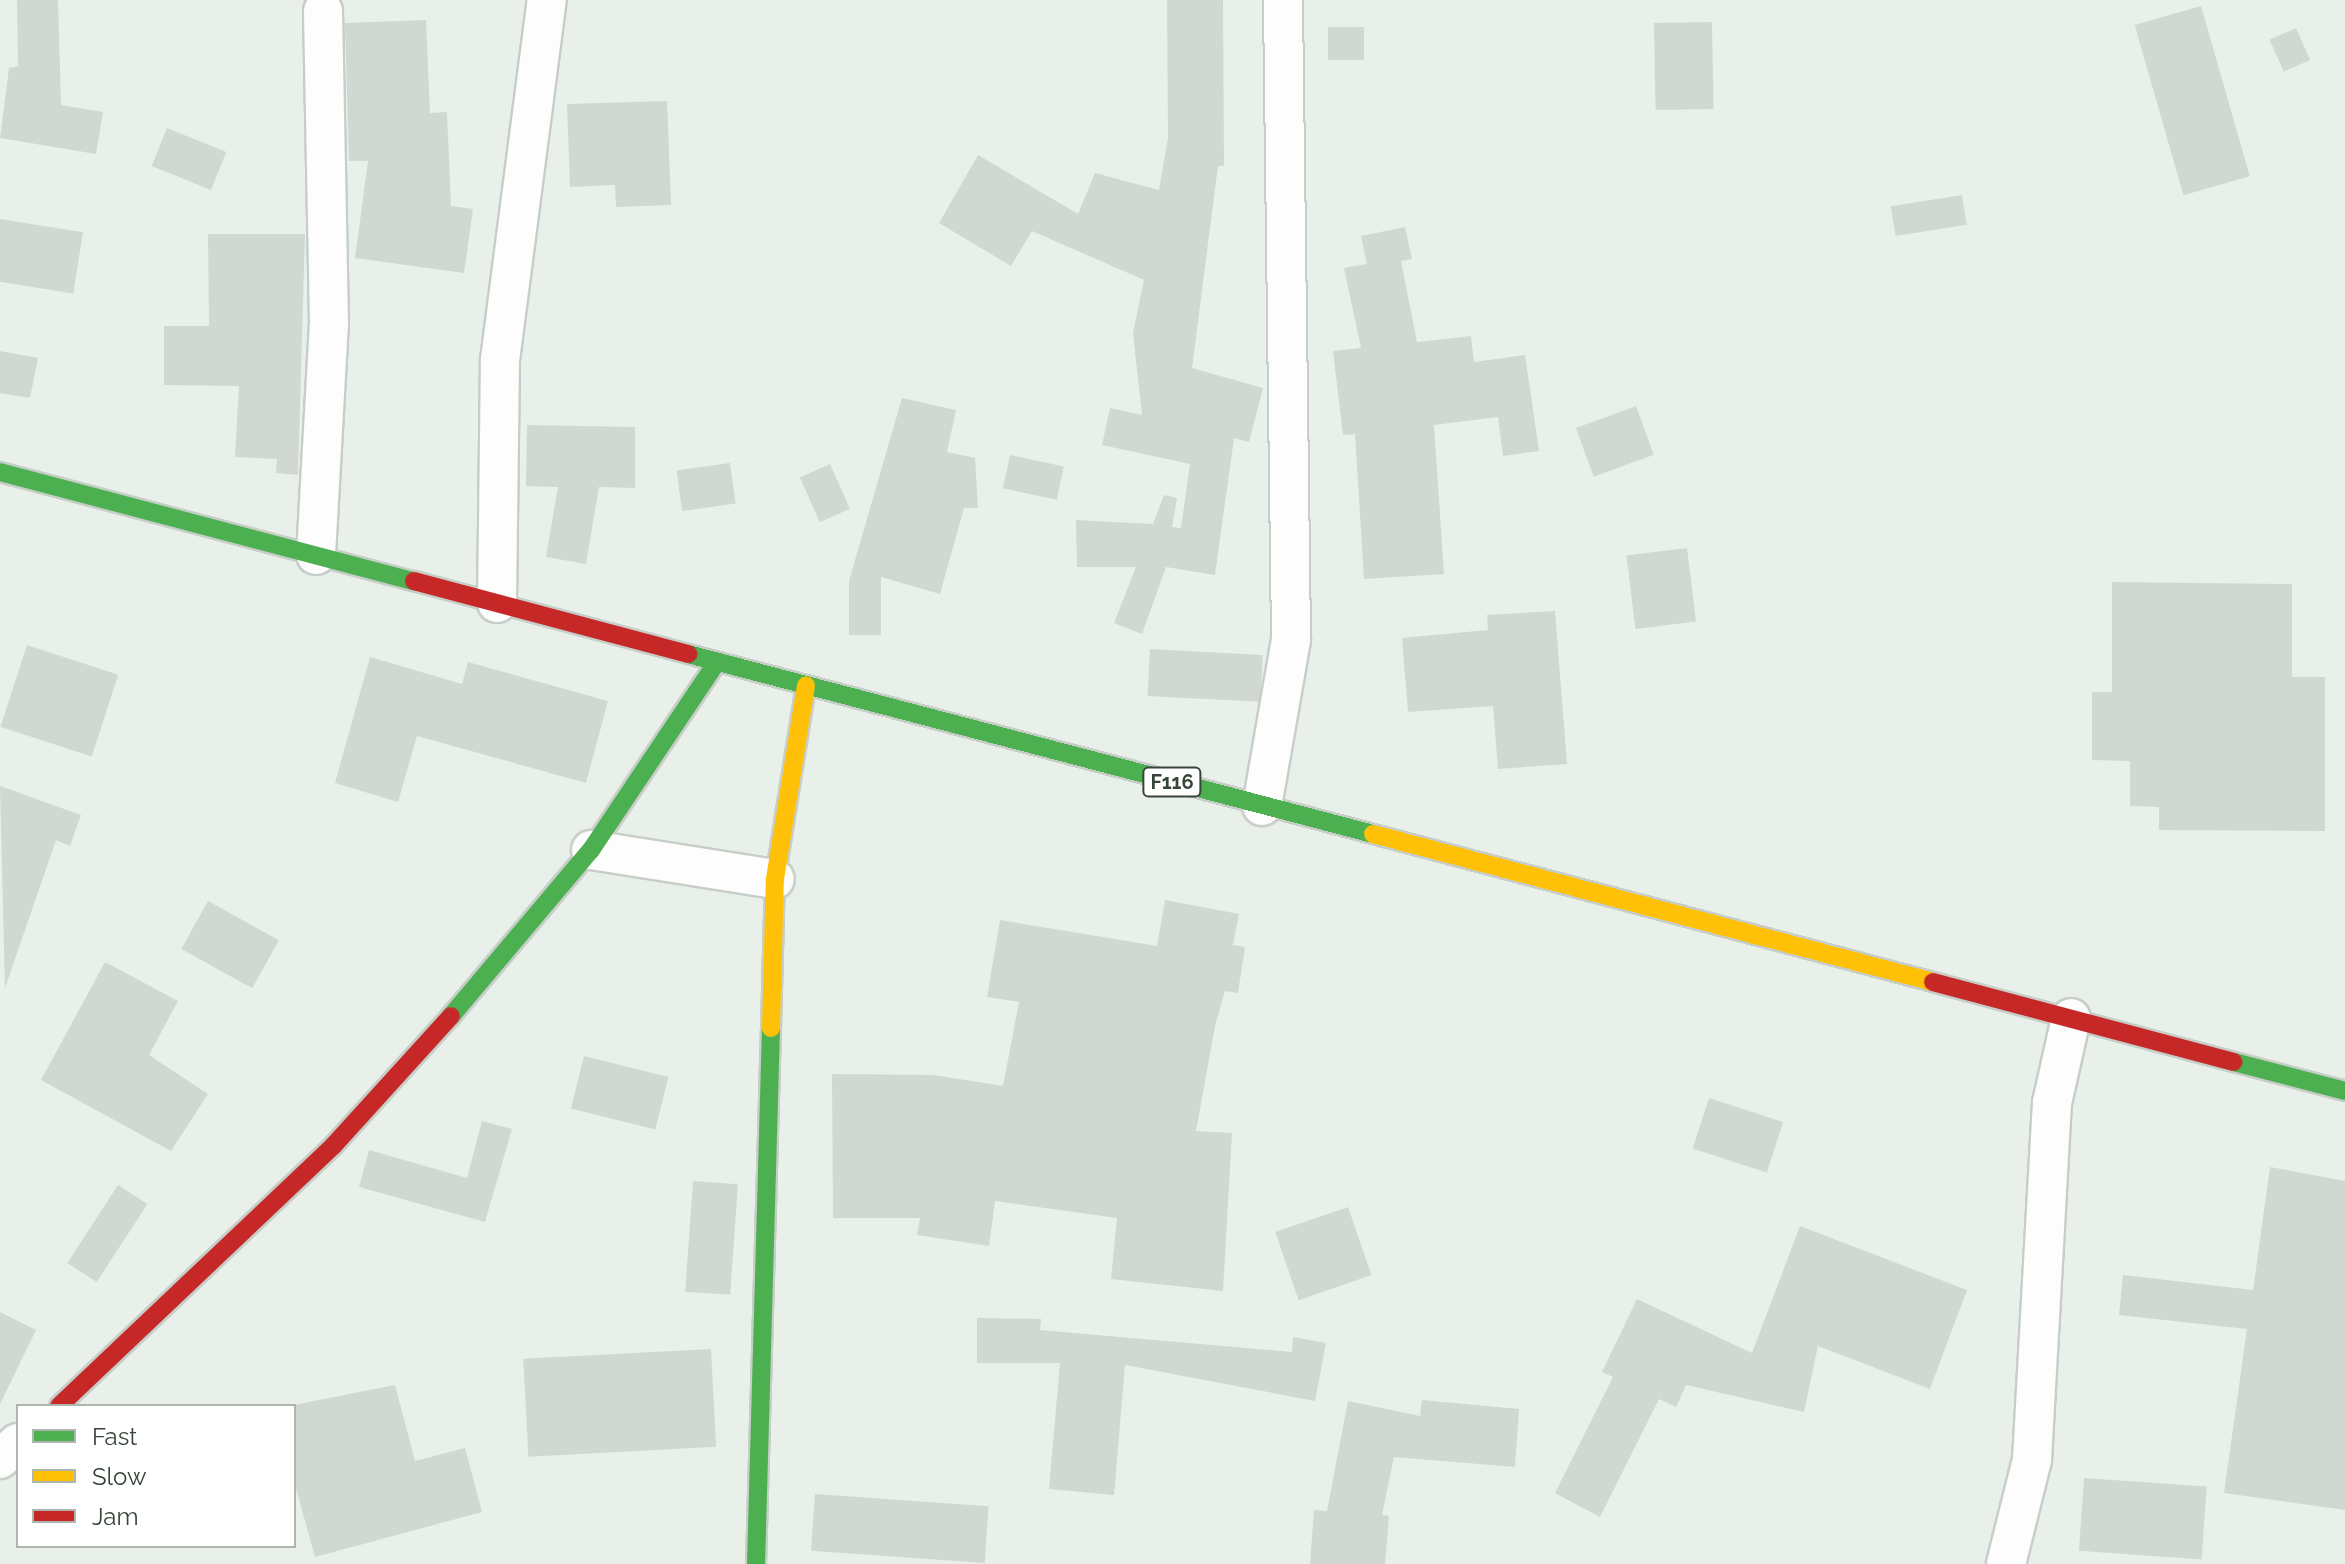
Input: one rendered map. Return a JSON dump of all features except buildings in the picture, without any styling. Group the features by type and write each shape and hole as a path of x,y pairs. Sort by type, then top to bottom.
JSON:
{"main road":[{"name":"F116","path":"0,472 2345,1091"},
{"path":"61,1404 334,1145 591,850 717,662"},
{"path":"756,1564 775,879 806,685"}],"street":[{"path":"497,603 500,360 547,0"},
{"path":"1262,806 1291,639 1283,0"},
{"path":"316,555 329,323 323,11"},
{"path":"591,850 775,879"},
{"path":"2006,1564 2032,1460 2052,1103 2071,1018"},
{"path":"0,1459 16,1445"}],"traffic: fast":[{"path":"0,472 414,581"},
{"path":"688,654 1373,834"},
{"path":"451,1016 591,850 717,662"},
{"path":"756,1564 771,1028"},
{"path":"2234,1062 2345,1091"}],"traffic: slow":[{"path":"771,1028 775,879 806,685"},
{"path":"1373,834 1933,982"}],"traffic: jam":[{"path":"414,581 688,654"},
{"path":"1933,982 2234,1062"},
{"path":"61,1404 334,1145 451,1016"}]}
